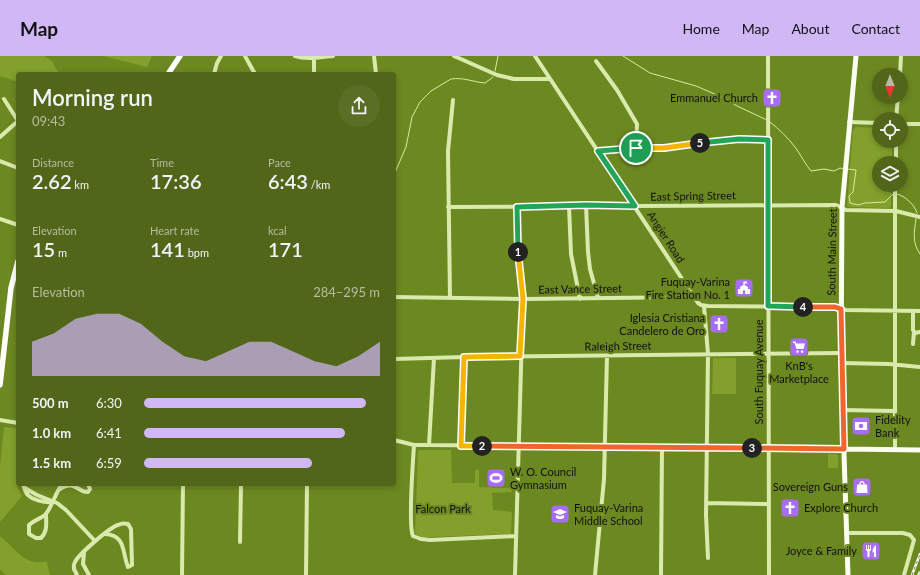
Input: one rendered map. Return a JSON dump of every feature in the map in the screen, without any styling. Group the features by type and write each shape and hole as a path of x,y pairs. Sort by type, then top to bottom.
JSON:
{"highway":[{"path":"169,72 180,56"},
{"path":"0,386 11,288 16,269"}],"main road":[{"name":"South Main Street","path":"848,575 841,363 842,207 856,56"},
{"path":"844,449 920,450"}],"street":[{"path":"214,72 217,62 221,56"},
{"path":"245,56 254,72"},
{"path":"295,56 299,58 333,56"},
{"path":"374,56 376,72"},
{"path":"454,56 497,75 513,79 550,79"},
{"name":"Angier Road","path":"536,56 698,303 704,306"},
{"name":"South Fuquay Avenue","path":"768,56 769,575"},
{"path":"900,68 901,56"},
{"path":"314,58 314,72"},
{"path":"596,61 617,90 637,124 636,148"},
{"path":"4,99 16,118"},
{"path":"450,298 448,151 453,100"},
{"path":"849,122 872,123"},
{"path":"0,136 16,123"},
{"path":"908,124 920,124"},
{"path":"598,151 636,148 664,148 739,139 768,140"},
{"path":"0,160 16,167"},
{"path":"895,449 896,192"},
{"name":"East Spring Street","path":"448,207 768,204 836,205 846,210 896,211 920,217"},
{"path":"586,205 590,269 598,298"},
{"path":"569,206 571,254 580,299"},
{"path":"515,575 520,356 523,299 518,257 517,207"},
{"path":"0,219 16,224"},
{"name":"East Vance Street","path":"396,297 580,299 694,297"},
{"path":"708,558 706,503 708,354 704,306 835,307 846,310 920,311"},
{"path":"913,311 913,344"},
{"path":"914,332 920,332"},
{"name":"Raleigh Street","path":"396,359 520,356 841,353"},
{"path":"595,575 604,479 607,356"},
{"path":"461,446 464,357"},
{"path":"429,445 434,358"},
{"path":"841,363 920,367"},
{"path":"842,410 895,411"},
{"path":"0,420 16,423"},
{"path":"396,440 414,445 461,446 844,449"},
{"path":"414,445 411,516 411,532 413,536 418,539 426,540 516,536"},
{"path":"661,575 662,447"},
{"path":"24,486 52,502 57,503 66,510 95,541"},
{"path":"46,514 29,525 29,534 32,537 41,538 44,535 46,530 46,514 61,486"},
{"path":"58,490 66,486"},
{"path":"72,486 85,492 88,492 90,489 89,486"},
{"path":"182,575 183,486"},
{"path":"240,542 241,486"},
{"path":"306,575 307,486"},
{"path":"706,503 768,504"},
{"path":"84,553 83,564 87,573 78,575 75,572 74,565 76,560 95,541 104,534 116,525 128,524 131,529 132,546 132,565 130,567 128,567 123,547 119,539 114,536 104,534"},
{"path":"847,533 903,533 910,535 914,540 904,575"},
{"path":"123,547 132,546"}],"green space":[{"path":"0,56 45,56 52,61 58,72 16,72 16,81 0,76"},
{"path":"103,56 152,56 147,67"},
{"path":"856,127 872,128 872,148 892,148 892,156 872,156 872,192 891,192 891,206 889,208 847,206 853,130"},
{"path":"713,358 736,358 736,394 712,394"},
{"path":"4,427 16,429 16,486 22,496 0,522 0,466"},
{"name":"Falcon Park","path":"419,450 451,450 452,483 475,483 475,470 479,470 479,487 513,488 512,492 492,493 493,510 512,512 511,534 427,537 417,535 415,533"},
{"path":"828,454 838,455 838,468 828,468"},
{"path":"0,536 24,558 35,562 47,562 50,575 6,575 0,569"}],"waterway":[{"path":"495,71 498,56"},
{"path":"623,56 650,73 696,86 724,98 737,106 767,120"},
{"path":"396,170 406,147 412,117 420,102 431,91 451,79 464,79 485,83 493,77"},
{"path":"770,122 792,144 811,171 824,169 834,171 840,168 844,169"},
{"path":"847,169 856,170 853,192 849,196 850,203 858,205 865,203 885,202 894,193"},
{"path":"897,194 909,201 917,213"},
{"path":"916,219 914,233 915,242 917,250 920,254"}],"railway":[{"path":"912,575 920,554"}],"place":[{"name":"Emmanuel Church","path":"772,98"},
{"name":"Fuquay-Varina Fire Station No. 1","path":"744,288"},
{"name":"Iglesia Cristiana Candelero de Oro","path":"719,324"},
{"name":"KnB's Marketplace","path":"799,347"},
{"name":"Fidelity Bank","path":"861,426"},
{"name":"W. O. Council Gymnasium","path":"496,478"},
{"name":"Sovereign Guns","path":"862,487"},
{"name":"Explore Church","path":"790,508"},
{"name":"Fuquay-Varina Middle School","path":"560,514"},
{"name":"Joyce & Family","path":"871,551"}],"route":[{"path":"739,139 768,140 768,306 835,307 841,309 844,449 461,446 464,357 520,356 523,299 521,271 518,257 517,207 586,205 635,206 598,151 636,148 664,148 739,139"}]}
